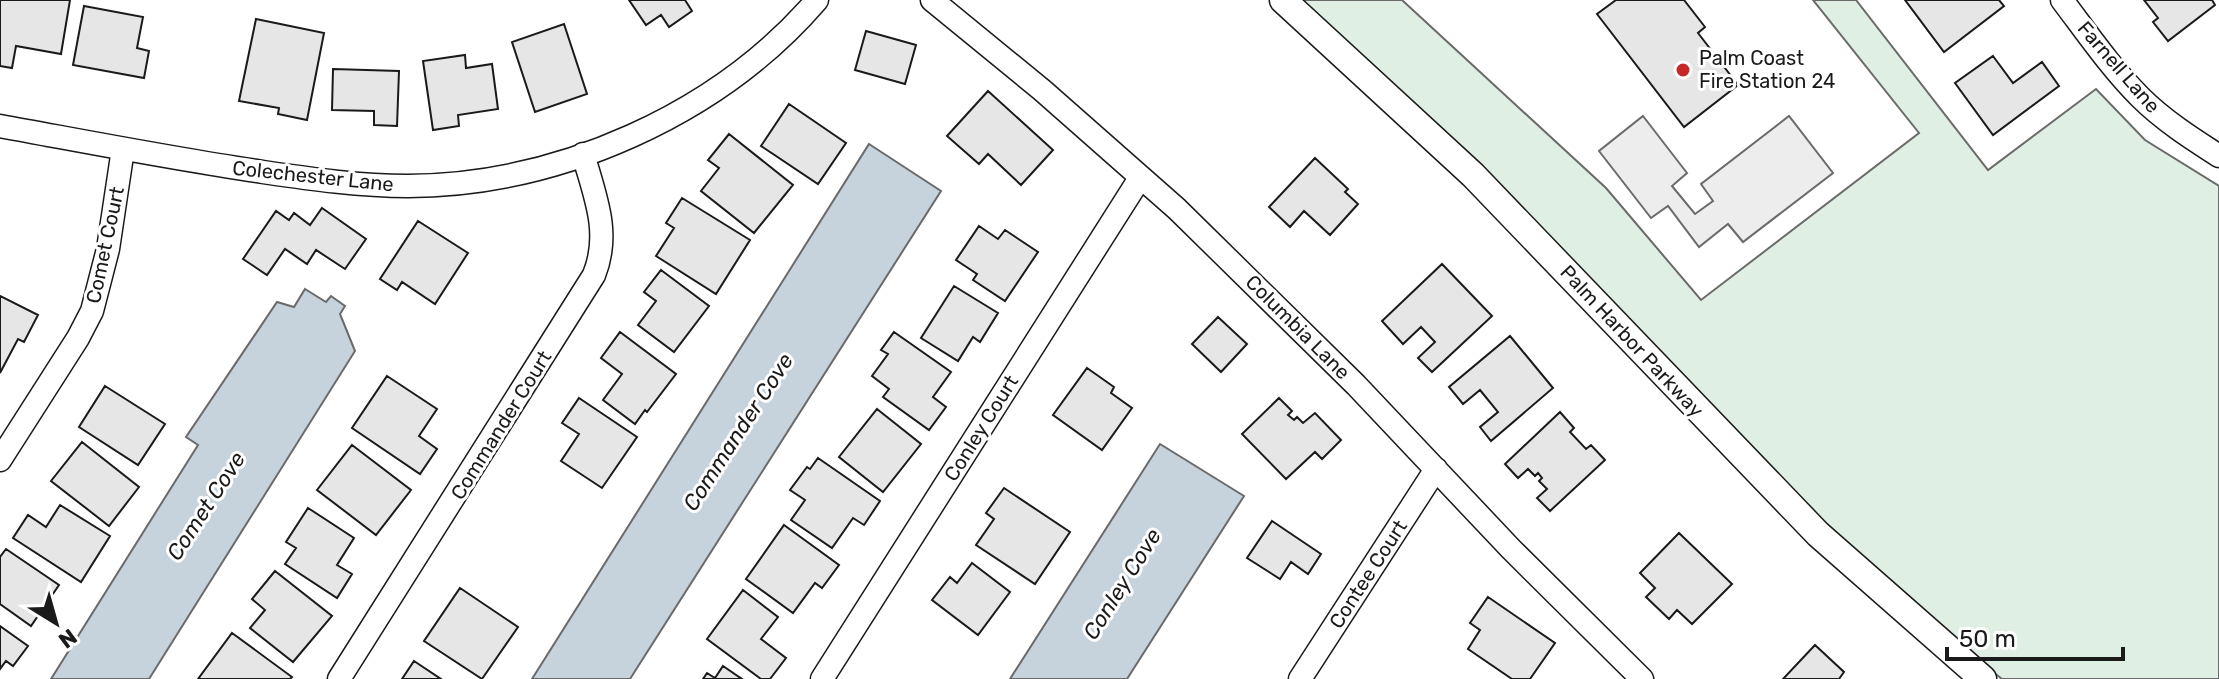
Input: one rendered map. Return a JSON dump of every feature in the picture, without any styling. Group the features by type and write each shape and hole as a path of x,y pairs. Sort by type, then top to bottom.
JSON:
{"street":[{"name":"Colechester Lane","path":"0,126 315,179 408,186 507,175 583,154 659,122 718,87 763,53 817,0"},
{"name":"Columbia Lane","path":"932,0 1053,99 1177,209 1300,328 1521,559 1642,679"},
{"name":"Palm Harbor Parkway","path":"1283,0 1464,166 1818,534 1983,679"},
{"name":"Farnell Lane","path":"2062,0 2139,96 2180,131 2219,156"},
{"name":"Comet Court","path":"0,460 92,311 108,249 123,149"},
{"name":"Commander Court","path":"339,679 594,275 602,252 603,234 583,154"},
{"name":"Conley Court","path":"822,679 1140,178"},
{"name":"Contee Court","path":"1300,679 1436,469"}],"green space":[{"path":"1300,0 1402,0 1606,188 1701,300 1919,133 1813,0 1856,0 1988,170 2096,89 2145,140 2219,186 2219,679 2002,679 1826,525"}],"shaded area":[{"path":"1643,116 1687,173 1672,186 1695,214 1713,201 1701,184 1789,116 1833,173 1743,242 1728,224 1699,247 1668,206 1651,218 1599,151"}],"water":[{"name":"Commander Cove","path":"869,144 941,191 630,679 532,679"},
{"name":"Comet Cove","path":"305,289 326,302 331,296 345,306 340,314 355,351 149,679 51,679 198,445 186,437 277,302 294,307"},
{"name":"Conley Cove","path":"1160,444 1244,496 1127,679 1010,679"}],"building":[{"path":"0,0 70,0 61,54 16,46 12,68 0,66"},
{"path":"629,0 685,0 692,11 669,27 661,15 646,25"},
{"name":"Palm Coast Fire Station 24","path":"1616,0 1684,0 1705,27 1698,33 1738,85 1684,127 1597,14"},
{"path":"1905,0 1999,0 2004,6 1944,52"},
{"path":"2144,0 2212,0 2215,5 2168,41 2153,22 2158,18"},
{"path":"84,6 143,17 137,48 149,51 144,78 73,65"},
{"path":"256,19 324,33 307,120 278,114 279,108 239,101"},
{"path":"564,24 587,94 535,112 512,42"},
{"path":"866,31 916,45 905,84 855,70"},
{"path":"465,55 466,68 492,64 498,109 458,115 459,126 433,130 423,61"},
{"path":"1993,56 2013,83 2042,62 2059,86 1993,135 1955,83"},
{"path":"333,69 399,71 397,126 374,125 374,111 332,110"},
{"path":"988,91 1053,150 1021,185 988,154 979,164 947,136"},
{"path":"789,104 846,143 818,184 761,146"},
{"path":"729,134 793,185 754,233 701,191 719,168 708,160"},
{"path":"1315,158 1348,189 1345,192 1358,204 1330,235 1304,211 1290,227 1269,207"},
{"path":"682,198 750,240 716,294 656,256 674,228 666,223"},
{"path":"322,208 366,239 345,269 316,250 307,264 285,249 267,275 243,259 276,211 289,220 294,213 310,225"},
{"path":"418,221 468,253 435,304 402,282 397,290 380,279"},
{"path":"979,226 998,239 1005,230 1038,252 1005,301 973,280 977,274 956,260"},
{"path":"1442,264 1492,316 1432,372 1418,358 1435,342 1421,327 1403,344 1382,321"},
{"path":"661,270 709,306 674,352 638,325 656,301 644,292"},
{"path":"954,286 998,313 980,342 973,337 958,361 921,338"},
{"path":"0,296 38,315 24,342 18,339 0,373"},
{"path":"1218,317 1247,344 1221,372 1192,344"},
{"path":"620,332 676,374 635,424 603,400 622,374 601,358"},
{"path":"894,332 951,372 933,397 946,407 929,430 883,397 889,389 872,376 888,354 881,350"},
{"path":"1510,336 1553,388 1491,441 1480,427 1498,412 1480,390 1463,404 1449,387"},
{"path":"1087,368 1114,387 1111,393 1132,408 1102,450 1053,415"},
{"path":"387,376 437,409 419,436 437,449 420,474 352,428"},
{"path":"105,386 165,424 138,465 79,427"},
{"path":"579,398 637,437 602,488 561,461 579,434 562,423"},
{"path":"1279,398 1292,411 1288,415 1294,420 1297,417 1303,423 1315,413 1341,440 1322,459 1315,452 1286,479 1242,434"},
{"path":"877,409 921,444 883,492 839,457"},
{"path":"1560,412 1574,428 1570,432 1586,449 1591,445 1605,460 1550,511 1537,498 1547,489 1539,481 1542,478 1538,473 1535,476 1528,469 1518,478 1505,464"},
{"path":"82,442 139,487 109,526 51,481"},
{"path":"352,445 411,490 376,535 317,490"},
{"path":"818,458 880,501 864,525 853,518 832,548 791,520 805,500 790,490"},
{"path":"1004,488 1070,532 1035,584 976,545 994,519 986,513"},
{"path":"60,505 110,536 81,582 13,538 28,515 46,527"},
{"path":"308,508 354,538 337,565 352,574 337,598 285,564 296,548 286,542"},
{"path":"1272,521 1321,554 1308,574 1291,562 1280,579 1247,558"},
{"path":"784,525 839,565 822,588 815,583 793,613 746,579"},
{"path":"1679,533 1732,584 1692,624 1677,610 1669,619 1646,597 1655,588 1640,573"},
{"path":"6,549 59,585 31,626 0,604 0,557"},
{"path":"972,563 1010,592 978,635 932,600 950,577 957,583"},
{"path":"275,571 332,616 293,662 250,628 265,610 252,599"},
{"path":"460,588 518,627 482,679 424,641"},
{"path":"743,590 778,617 761,639 786,658 770,679 761,679 707,639"},
{"path":"1488,597 1555,643 1530,679 1512,679 1468,649 1480,630 1470,623"},
{"path":"0,626 28,646 13,666 6,661 0,669"},
{"path":"232,633 292,677 198,679"},
{"path":"1815,645 1844,672 1839,679 1783,679"},
{"path":"414,661 441,679 402,679"},
{"path":"723,666 742,679 703,679 707,673 715,678"}],"place":[{"name":"Palm Coast Fire Station 24","path":"1683,70"}]}
